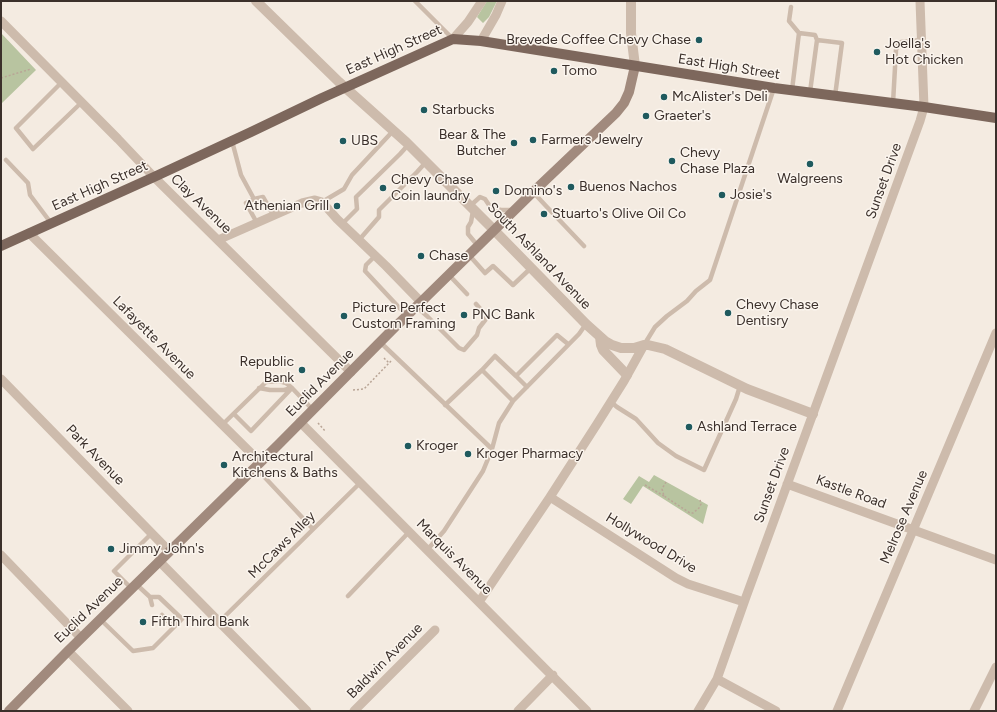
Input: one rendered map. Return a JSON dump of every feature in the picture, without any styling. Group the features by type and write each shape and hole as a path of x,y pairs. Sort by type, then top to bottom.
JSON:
{"main road":[{"name":"East High Street","path":"1,246 453,39 481,41 774,88 924,107 996,118"},
{"name":"Euclid Avenue","path":"9,711 380,342 533,192 616,114 629,92 635,66"}],"street":[{"name":"South Ashland Avenue","path":"256,1 345,88 409,144 600,337 612,345 621,348 634,348 644,345 654,346 740,386 813,414"},
{"path":"453,39 468,22 482,1"},
{"path":"481,41 502,1"},
{"path":"631,1 631,33 635,66"},
{"name":"Sunset Drive","path":"698,711 717,679 918,128 924,107 920,1"},
{"name":"Clay Avenue","path":"1,21 154,177 351,372"},
{"path":"218,240 302,203 312,200 322,202 375,256 419,305"},
{"name":"Lafayette Avenue","path":"29,233 222,425 257,465"},
{"name":"Melrose Avenue","path":"837,711 996,333"},
{"path":"600,337 603,350 627,375"},
{"path":"479,602 612,402 644,345"},
{"name":"Park Avenue","path":"1,379 169,551"},
{"name":"Marquis Avenue","path":"300,422 588,711"},
{"name":"Kastle Road","path":"787,484 996,560"},
{"name":"Hollywood Drive","path":"550,497 676,578 688,584 744,602"},
{"path":"1,555 81,638"},
{"path":"159,562 307,711"},
{"name":"Baldwin Avenue","path":"354,711 435,630"},
{"path":"68,651 128,711"},
{"path":"974,711 996,667"},
{"path":"518,711 552,675"},
{"path":"717,679 776,711"}],"lane":[{"path":"415,1 453,39"},
{"path":"791,7 789,21 799,33 815,35 817,40 810,93"},
{"path":"792,90 799,33"},
{"path":"817,40 842,43 835,96"},
{"path":"893,103 896,50 898,44 902,42 921,40"},
{"path":"62,82 16,128 33,149 82,102"},
{"path":"644,345 655,327 710,280 774,88"},
{"path":"322,202 344,189 352,175 393,130"},
{"path":"232,141 242,175 254,199"},
{"path":"342,224 357,208 356,197 409,144"},
{"path":"6,160 28,183 30,195 52,223"},
{"path":"359,240 379,217 379,210 426,162"},
{"path":"533,192 584,246"},
{"path":"257,223 246,204 254,199 262,197 274,216"},
{"path":"478,246 468,234 468,227 471,222 472,208 480,197 485,199 493,208 501,210 515,210"},
{"path":"469,255 485,273 493,266 513,285 531,268"},
{"path":"375,256 366,265 366,271 407,316"},
{"path":"449,275 467,294"},
{"path":"419,305 427,316 459,348 464,350 477,336 479,328 486,319 483,312 476,304"},
{"path":"427,550 444,531 482,471 492,449 500,423 513,401 579,334 586,324"},
{"path":"516,376 557,334 568,344"},
{"path":"380,342 492,449"},
{"path":"445,405 495,356 527,387"},
{"path":"482,370 513,401"},
{"path":"222,425 266,382 279,381 286,383 313,410"},
{"path":"612,402 636,419 658,443 676,456 704,470 736,399 740,386"},
{"path":"259,388 284,390 292,388"},
{"path":"234,414 251,431 292,388"},
{"path":"257,465 313,529"},
{"name":"McCaws Alley","path":"220,622 360,483"},
{"path":"348,596 409,532"},
{"path":"100,619 133,651 153,648 182,619 159,597 150,597 114,571 152,533"},
{"path":"150,597 152,606"},
{"path":"162,615 174,627"}],"path":[{"path":"1,78 32,69"},
{"path":"384,358 389,363"},
{"path":"353,390 364,389 392,360"},
{"path":"318,423 326,432 327,431"},
{"path":"664,496 662,489 666,482"},
{"path":"645,485 692,513 699,508 700,500"}],"green space":[{"path":"487,1 497,1 489,17 483,23 477,17"},
{"path":"1,33 36,70 1,104"},
{"path":"654,475 708,505 703,524 643,486 631,504 623,499 639,476 649,482"}],"place":[{"name":"Brevede Coffee Chevy Chase","path":"699,40"},
{"name":"Joella's Hot Chicken","path":"877,52"},
{"name":"Tomo","path":"554,71"},
{"name":"McAlister's Deli","path":"664,97"},
{"name":"Starbucks","path":"424,110"},
{"name":"Graeter's","path":"646,116"},
{"name":"Farmers Jewelry","path":"533,140"},
{"name":"UBS","path":"343,141"},
{"name":"Bear & The Butcher","path":"514,143"},
{"name":"Chevy Chase Plaza","path":"672,161"},
{"name":"Walgreens","path":"810,164"},
{"name":"Buenos Nachos","path":"571,187"},
{"name":"Chevy Chase Coin laundry","path":"383,188"},
{"name":"Domino's","path":"496,191"},
{"name":"Josie's","path":"722,195"},
{"name":"Athenian Grill","path":"337,206"},
{"name":"Stuarto's Olive Oil Co","path":"544,214"},
{"name":"Chase","path":"421,256"},
{"name":"Chevy Chase Dentisry","path":"728,313"},
{"name":"PNC Bank","path":"464,315"},
{"name":"Picture Perfect Custom Framing","path":"344,316"},
{"name":"Republic Bank","path":"302,370"},
{"name":"Ashland Terrace","path":"689,427"},
{"name":"Kroger","path":"408,446"},
{"name":"Kroger Pharmacy","path":"468,454"},
{"name":"Architectural Kitchens & Baths","path":"224,465"},
{"name":"Jimmy John's","path":"111,549"},
{"name":"Fifth Third Bank","path":"143,622"}]}
